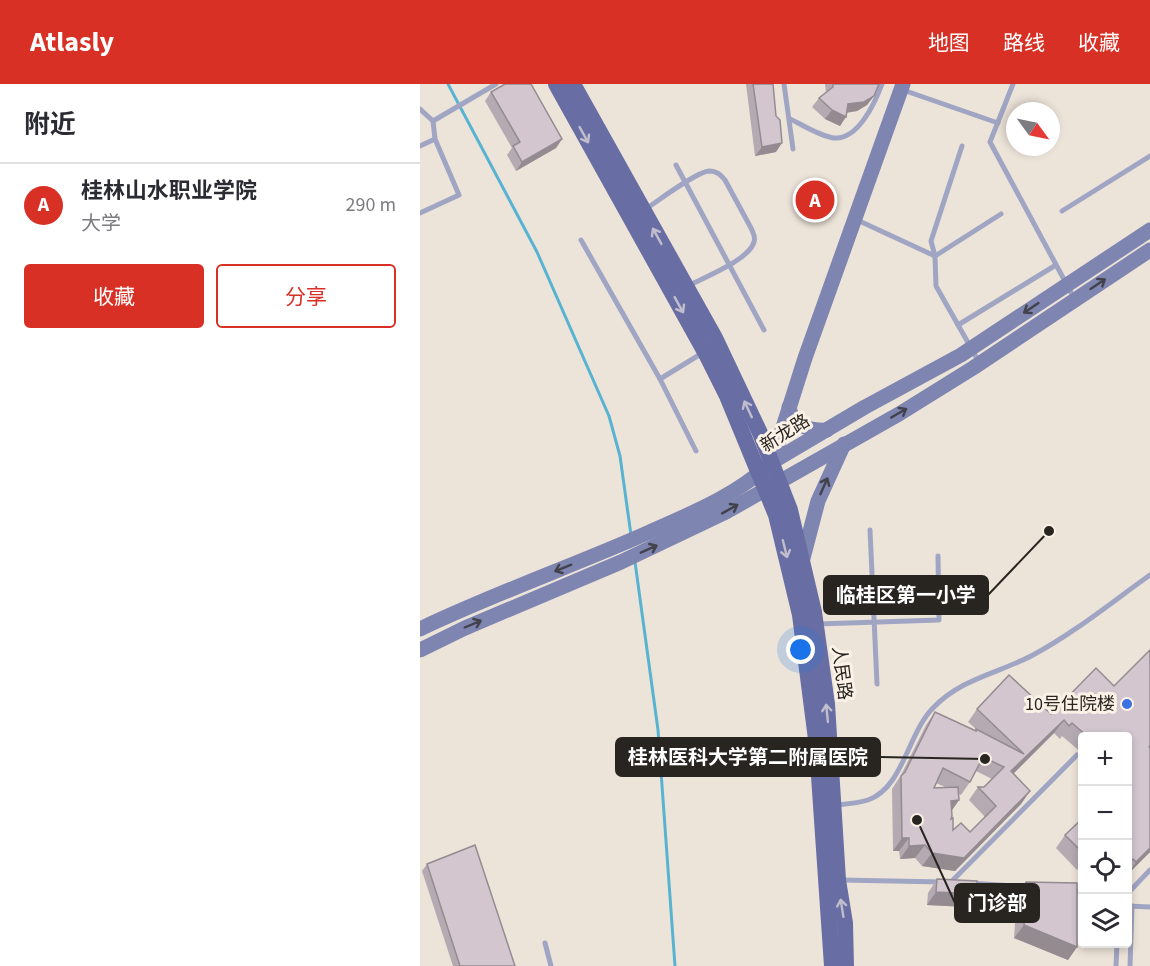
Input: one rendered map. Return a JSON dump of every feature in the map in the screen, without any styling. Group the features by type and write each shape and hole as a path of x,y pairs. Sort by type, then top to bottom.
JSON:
{"main road":[{"path":"556,84 705,352 769,476"},
{"path":"573,84 715,338 769,476"},
{"path":"769,476 789,406 902,86"},
{"name":"新龙路","path":"769,476 827,430 971,348 1150,230"},
{"name":"新龙路","path":"420,650 674,529 728,495 845,443 899,414 1150,250"},
{"path":"789,406 791,415 799,425 815,430 827,430"},
{"path":"802,562 818,501 845,443"},
{"name":"人民路","path":"769,476 790,510 802,562 809,625 816,737 827,806 832,966"},
{"name":"人民路","path":"769,476 776,514 809,625"},
{"name":"新龙路","path":"420,629 469,606 619,554"},
{"name":"人民路","path":"831,881 844,923 846,966"}],"lane":[{"path":"433,121 496,84"},
{"path":"784,84 794,149"},
{"path":"790,119 831,137 842,137 858,126 873,104 882,84"},
{"path":"1012,84 990,142 1074,300"},
{"path":"902,86 998,123"},
{"path":"420,109 433,121 435,139 459,195 420,213"},
{"path":"420,146 435,139"},
{"path":"962,146 931,240 935,256 936,286 980,363"},
{"path":"1062,211 1149,160"},
{"path":"676,165 764,330"},
{"path":"643,211 686,183 705,172 712,171 721,175 751,228 755,239 744,256 686,287"},
{"path":"935,256 1000,214"},
{"path":"854,219 935,256"},
{"path":"581,240 660,380 696,451"},
{"path":"957,325 1056,265"},
{"path":"660,380 705,352"},
{"path":"870,530 877,684"},
{"path":"809,625 939,620 938,556"},
{"path":"827,806 869,800 881,793 896,775 922,720 952,690 974,678 1033,655 1150,575"},
{"path":"951,882 1077,754"},
{"path":"1132,889 1150,870"},
{"path":"831,881 951,882 1039,888"},
{"path":"1060,890 1078,891"},
{"path":"1132,906 1150,907"},
{"path":"545,942 551,966"},
{"path":"1116,966 1117,948"},
{"path":"1130,948 1130,966"}],"building":[{"path":"505,84 531,84 562,139 522,162 513,146 520,142 491,92"},
{"path":"753,84 773,84 776,116 780,120 782,143 762,147"},
{"path":"833,84 879,84 874,96 864,102 848,104 846,117 832,110 819,98 833,87"},
{"path":"1150,650 1150,848 1136,862 1132,860 1132,732 1082,732 1072,723 1069,726 1064,720 1011,771 1030,791 964,858 932,853 925,845 909,846 909,838 902,838 901,776 935,712 976,731 976,729 1024,754 977,709 1009,675 1051,714 1096,668 1114,686","holes":["983,757 1004,767 984,787 978,787 996,806 970,832 961,823 953,830 951,801 959,800 958,787 934,788 943,768 970,782"]},
{"path":"1078,823 1078,848 1065,835"},
{"path":"475,845 515,966 460,966 427,864"},
{"path":"937,879 977,881 977,894 936,892"},
{"path":"1026,882 1077,883 1077,947 1024,925"}],"waterway":[{"path":"448,84 537,252 609,416 620,456 631,535"},
{"path":"635,562 658,730 675,966"}],"place":[{"name":"桂林山水职业学院","path":"815,200"},
{"name":"临桂区第一小学","path":"1049,531"},
{"name":"10号住院楼","path":"1127,704"},
{"name":"桂林医科大学第二附属医院","path":"985,759"},
{"name":"门诊部","path":"917,820"}]}
